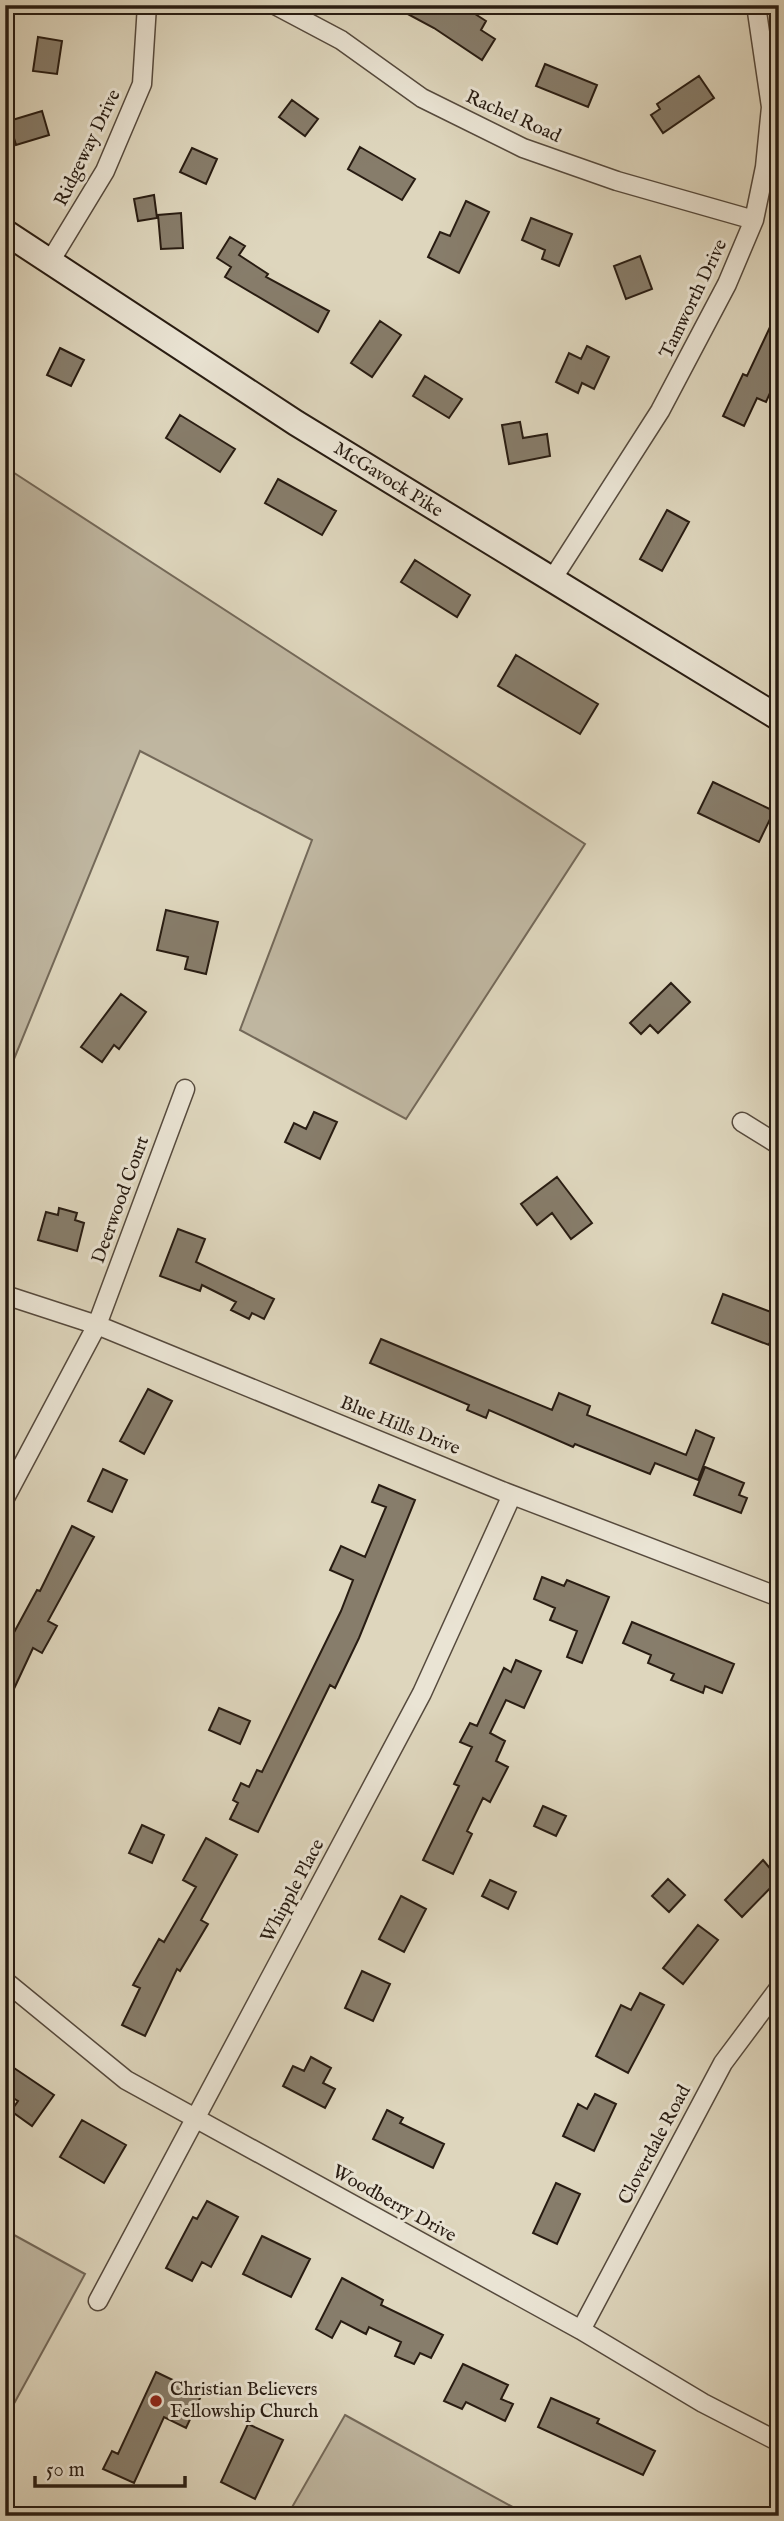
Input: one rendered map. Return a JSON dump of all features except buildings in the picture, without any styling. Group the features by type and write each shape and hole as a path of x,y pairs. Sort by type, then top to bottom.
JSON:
{"main road":[{"name":"McGavock Pike","path":"5,232 296,423 779,718"}],"street":[{"name":"Ridgeway Drive","path":"51,260 105,171 142,84 147,5"},
{"name":"Rachel Road","path":"275,5 341,40 422,98 523,148 617,181 754,220"},
{"name":"Tamworth Drive","path":"553,578 660,411 727,284 754,220 765,167 771,107 756,5"},
{"name":"Deerwood Court","path":"5,1498 97,1325 185,1089"},
{"path":"742,1122 779,1145"},
{"name":"Blue Hills Drive","path":"5,1295 97,1325 512,1495 779,1597"},
{"name":"Whipple Place","path":"98,2301 422,1693 512,1495"},
{"name":"Woodberry Drive","path":"5,1981 126,2080 581,2330 703,2403 779,2442"},
{"name":"Cloverdale Road","path":"581,2330 723,2063 779,1988"}],"shaded area":[{"path":"5,467 585,844 406,1119 240,1030 312,840 140,751 5,1081"},
{"path":"5,2230 85,2274 5,2420"},
{"path":"345,2415 529,2516 287,2516"}],"place":[{"name":"Christian Believers Fellowship Church","path":"156,2401"}]}
